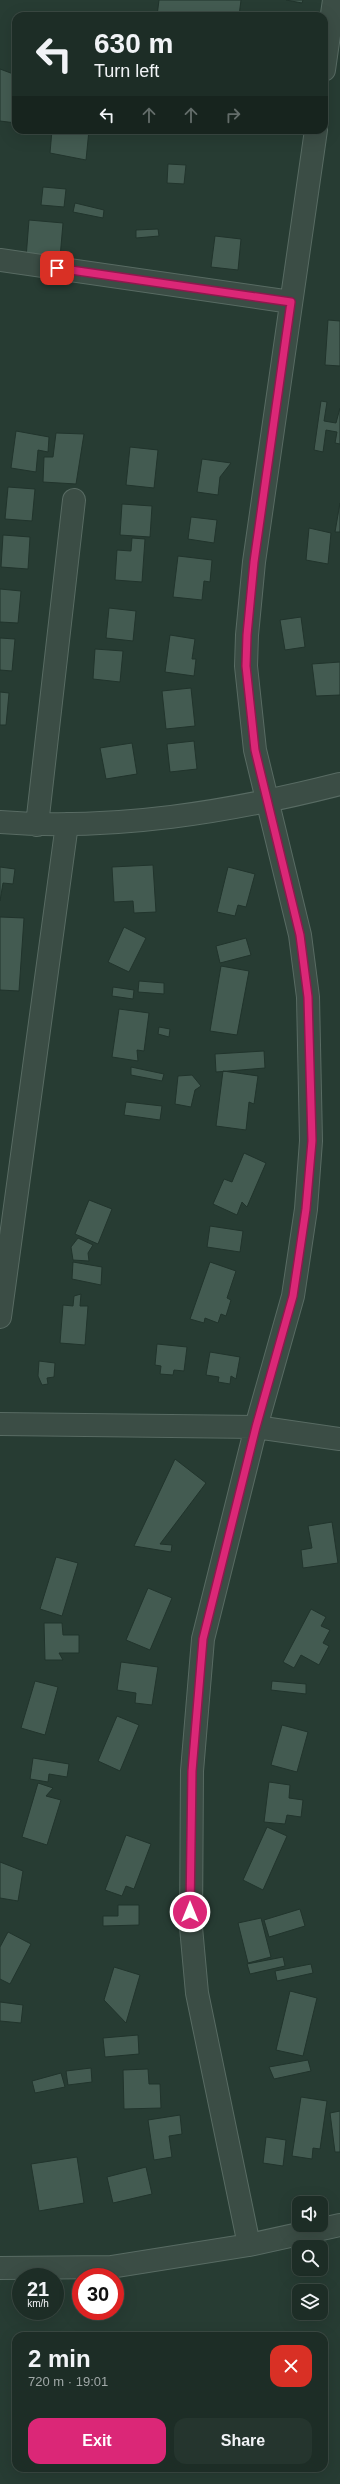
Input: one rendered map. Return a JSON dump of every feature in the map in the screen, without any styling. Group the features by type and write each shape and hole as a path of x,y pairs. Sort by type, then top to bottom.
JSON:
{"street":[{"path":"328,42 334,0"},
{"path":"249,2246 197,1993 191,1927 190,1852 192,1771 203,1639 256,1427 294,1289 306,1209 312,1141 308,997 300,935 254,743 246,666 247,635 254,562 315,134"},
{"path":"0,260 291,302"},
{"path":"37,825 74,500"},
{"path":"0,822 37,825 166,818 267,802 340,784"},
{"path":"0,1317 67,824"},
{"path":"0,1424 256,1427 340,1439"},
{"path":"0,2268 111,2267 249,2246 340,2225"}],"building":[{"path":"159,0 241,0 240,12 158,12"},
{"path":"286,0 303,0 302,3"},
{"path":"0,69 12,74 12,122 0,121"},
{"path":"52,134 89,134 86,160 50,153"},
{"path":"168,164 186,165 184,184 167,183"},
{"path":"43,187 66,189 64,207 41,205"},
{"path":"75,203 104,210 103,218 73,212"},
{"path":"29,220 63,223 60,258 26,258"},
{"path":"158,229 159,236 136,238 136,230"},
{"path":"215,236 241,239 238,270 211,267"},
{"path":"328,320 340,321 340,366 325,365"},
{"path":"321,401 327,402 324,421 336,423 340,408 340,444 335,443 337,432 326,430 323,452 314,450"},
{"path":"16,431 49,437 48,452 38,450 36,472 11,468"},
{"path":"56,433 84,434 76,484 43,482 44,457 53,457"},
{"path":"130,447 158,450 154,488 126,485"},
{"path":"202,459 231,463 220,477 218,495 197,492"},
{"path":"8,487 35,489 32,521 5,519"},
{"path":"340,503 340,532 335,532"},
{"path":"122,504 152,506 150,537 120,535"},
{"path":"191,517 217,520 214,543 188,539"},
{"path":"309,528 331,533 328,564 306,560"},
{"path":"3,535 30,537 28,569 1,567"},
{"path":"132,538 145,539 142,582 115,580 117,550 131,551"},
{"path":"178,556 212,560 210,582 204,581 202,600 173,597"},
{"path":"0,589 21,591 18,623 0,622"},
{"path":"109,608 136,611 133,641 106,638"},
{"path":"301,617 305,647 285,650 280,620"},
{"path":"170,635 195,639 192,659 196,659 194,676 165,672"},
{"path":"0,638 15,639 12,671 0,670"},
{"path":"95,649 123,651 120,682 93,679"},
{"path":"340,662 340,695 316,696 312,664"},
{"path":"191,688 195,726 166,729 162,691"},
{"path":"0,692 9,693 6,725 0,725"},
{"path":"194,741 197,769 170,772 167,744"},
{"path":"132,743 137,774 106,779 100,748"},
{"path":"153,865 156,912 134,913 133,901 114,902 112,867"},
{"path":"0,867 15,869 13,884 3,883 0,901"},
{"path":"228,867 255,874 246,907 238,905 235,916 217,912"},
{"path":"0,917 24,918 19,991 0,990"},
{"path":"124,927 146,938 129,972 108,962"},
{"path":"246,938 251,955 220,963 216,946"},
{"path":"221,966 249,971 237,1035 210,1031"},
{"path":"139,981 164,983 164,994 138,992"},
{"path":"113,987 134,990 133,999 112,996"},
{"path":"119,1009 149,1013 144,1051 137,1050 138,1061 112,1057"},
{"path":"159,1027 170,1029 169,1037 158,1034"},
{"path":"264,1051 265,1068 216,1072 215,1054"},
{"path":"131,1067 164,1074 162,1081 131,1075"},
{"path":"223,1071 258,1076 254,1104 249,1102 246,1130 216,1126"},
{"path":"192,1075 201,1086 195,1090 191,1107 175,1104 178,1076"},
{"path":"126,1102 162,1106 160,1120 124,1115"},
{"path":"244,1153 266,1163 247,1207 242,1202 237,1215 213,1204 224,1179 232,1182"},
{"path":"89,1200 112,1209 98,1244 75,1234"},
{"path":"210,1226 243,1231 240,1252 207,1247"},
{"path":"78,1238 93,1245 88,1253 89,1261 73,1260 71,1247"},
{"path":"73,1262 102,1267 101,1285 72,1279"},
{"path":"210,1262 236,1271 227,1298 231,1300 226,1316 221,1314 218,1323 205,1318 204,1323 190,1319"},
{"path":"81,1294 80,1306 88,1306 85,1345 60,1343 63,1305 73,1306 74,1296"},
{"path":"157,1344 187,1347 184,1371 174,1370 173,1375 160,1374 161,1366 155,1365"},
{"path":"210,1352 240,1357 236,1379 231,1376 230,1384 218,1382 219,1377 206,1375"},
{"path":"39,1361 55,1363 54,1377 47,1378 48,1384 42,1385 38,1376"},
{"path":"175,1459 206,1483 160,1544 172,1545 171,1552 134,1546"},
{"path":"332,1522 338,1563 303,1568 301,1550 312,1548 308,1526"},
{"path":"56,1557 78,1563 62,1616 40,1609"},
{"path":"148,1588 172,1598 150,1650 126,1640"},
{"path":"311,1609 326,1617 321,1626 330,1630 323,1643 329,1646 319,1665 301,1655 294,1668 283,1662"},
{"path":"44,1623 62,1623 63,1635 79,1635 79,1653 59,1653 63,1660 45,1660"},
{"path":"121,1662 158,1667 152,1705 135,1703 136,1693 117,1690"},
{"path":"35,1681 58,1687 45,1735 21,1728"},
{"path":"272,1681 306,1684 306,1694 271,1690"},
{"path":"117,1716 139,1725 120,1771 98,1761"},
{"path":"282,1725 308,1732 297,1772 271,1765"},
{"path":"33,1758 69,1764 67,1777 49,1774 48,1782 30,1779"},
{"path":"269,1782 290,1785 289,1798 303,1800 301,1817 287,1815 285,1824 264,1822"},
{"path":"38,1783 53,1788 46,1796 61,1800 47,1845 22,1837"},
{"path":"267,1827 287,1836 263,1890 243,1880"},
{"path":"126,1835 151,1844 134,1889 126,1886 122,1896 105,1890"},
{"path":"0,1862 23,1871 18,1901 0,1898"},
{"path":"118,1905 139,1905 139,1925 103,1926 103,1916 118,1916"},
{"path":"300,1909 305,1926 269,1937 264,1920"},
{"path":"261,1918 271,1957 248,1963 238,1923"},
{"path":"8,1932 31,1944 10,1984 0,1979 0,1947"},
{"path":"283,1957 285,1966 250,1974 247,1964"},
{"path":"311,1964 313,1973 277,1981 275,1971"},
{"path":"114,1967 140,1975 126,2023 104,2000"},
{"path":"290,1991 317,1998 303,2056 276,2050"},
{"path":"0,2002 23,2005 21,2023 0,2021"},
{"path":"138,2035 139,2054 105,2057 103,2038"},
{"path":"308,2060 311,2071 274,2079 269,2067"},
{"path":"91,2068 92,2082 68,2085 66,2071"},
{"path":"148,2069 149,2084 160,2084 161,2108 124,2109 123,2070"},
{"path":"61,2073 65,2087 35,2093 32,2081"},
{"path":"301,2097 327,2101 320,2149 313,2148 312,2159 292,2156"},
{"path":"340,2111 340,2152 335,2152 330,2113"},
{"path":"180,2115 182,2134 169,2136 172,2157 154,2160 148,2120"},
{"path":"266,2137 286,2140 283,2166 263,2163"},
{"path":"77,2157 84,2203 39,2211 31,2164"},
{"path":"146,2167 152,2194 113,2203 107,2177"}],"route":[{"path":"57,268 240,293 291,302 254,562 247,635 246,666 255,750 267,802 278,838 300,935 308,997 311,1057 312,1141 301,1253 293,1296 256,1427 203,1639 192,1771 190,1912"}]}
